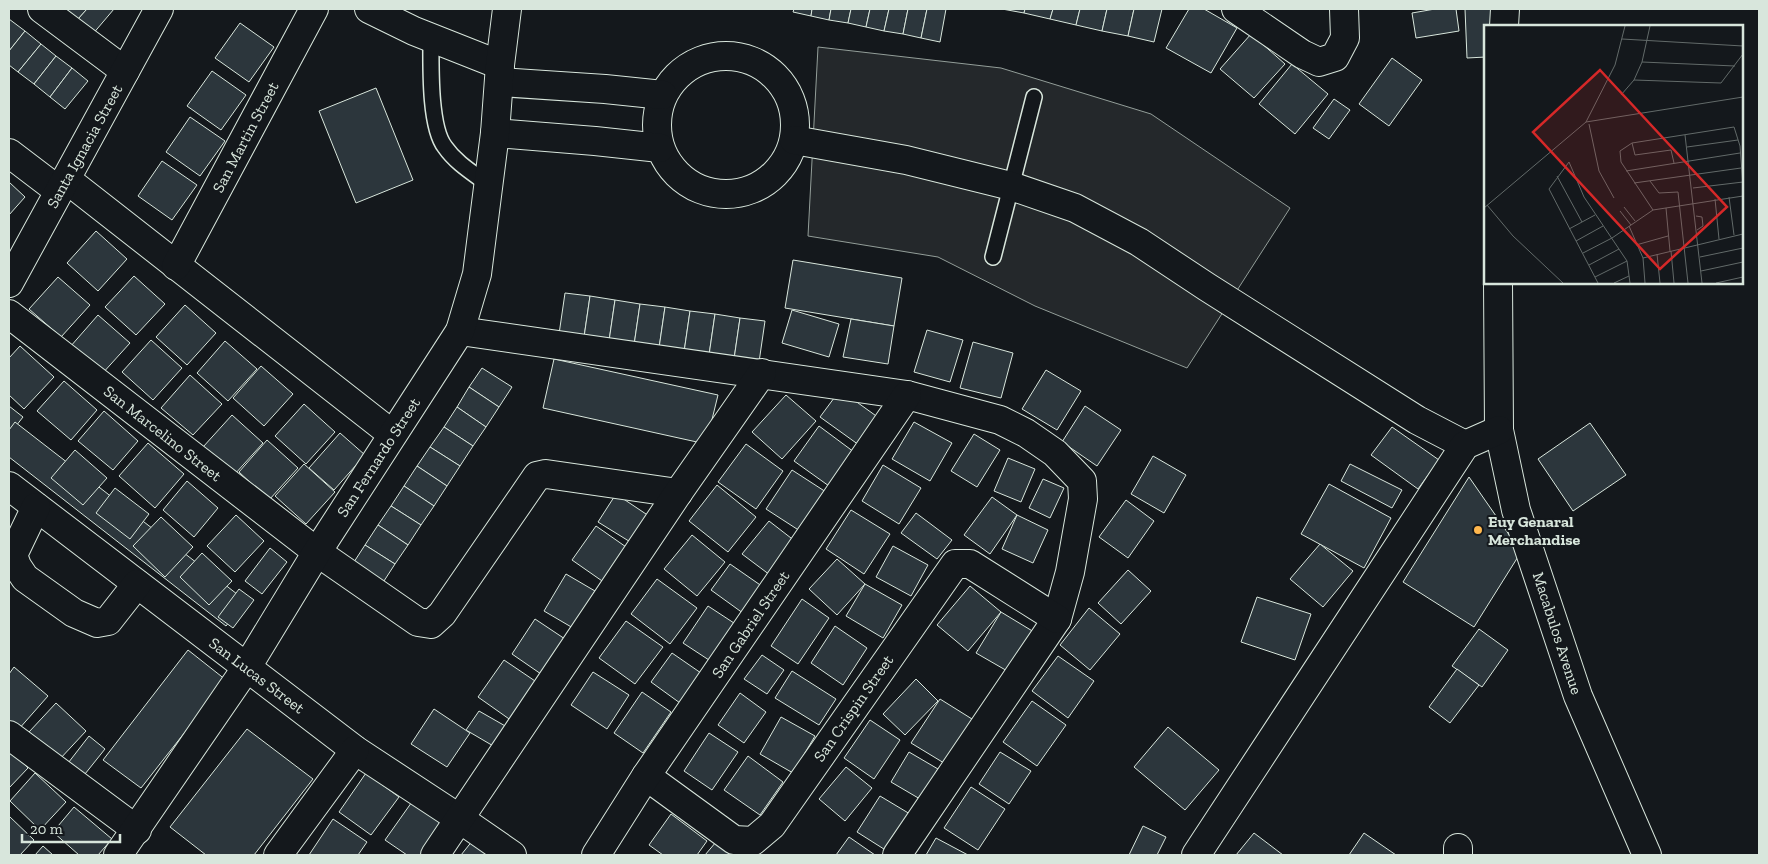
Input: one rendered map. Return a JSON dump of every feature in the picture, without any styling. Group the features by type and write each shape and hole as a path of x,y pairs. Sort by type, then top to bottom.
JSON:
{"street":[{"path":"42,9 124,71"},
{"name":"Santa Ignacia Street","path":"9,283 159,9"},
{"name":"San Martin Street","path":"176,266 314,9"},
{"path":"369,9 499,73 605,89 663,95"},
{"name":"San Fernardo Street","path":"118,855 137,830 247,667 317,552 460,331 477,274 495,133 499,73 507,9"},
{"path":"1236,9 1302,54 1319,62 1336,57 1346,38 1344,9"},
{"path":"1504,25 1505,9"},
{"path":"720,56 744,58 766,68 784,88 791,100 795,119 794,140 785,162 769,180 748,192 727,195 705,192 685,183 670,168 660,148 657,131 657,113 663,95 677,76 697,62 720,56"},
{"path":"495,133 660,148"},
{"path":"794,140 906,160 1011,186 1075,208 1139,242 1417,420 1465,445"},
{"path":"9,153 62,185 176,266 392,434"},
{"name":"Macabulos Avenue","path":"1498,284 1499,430 1516,510 1578,696 1647,855"},
{"name":"San Marcelino Street","path":"9,314 317,552 418,622 431,624 442,614 537,476 546,474 678,493"},
{"path":"460,331 907,395 1000,420 1026,433 1055,453 1082,481 1083,499 1070,572 1057,619 897,855"},
{"path":"435,855 678,493 762,373"},
{"name":"San Gabriel Street","path":"596,855 646,776 907,395"},
{"path":"1196,855 1465,445 1499,430"},
{"name":"San Lucas Street","path":"9,486 355,750 512,855"},
{"path":"36,507 13,555 17,566 26,578 74,613 97,623 108,621 137,584"},
{"name":"San Crispin Street","path":"646,776 734,840 753,841 772,825 954,564 970,564 1057,619"},
{"path":"9,735 137,830"},
{"path":"278,855 355,750"}],"lane":[{"path":"431,38 431,84 435,120 443,146 460,163 489,184"},
{"path":"994,257 1034,97"}],"shaded area":[{"path":"818,47 1001,68 1151,114 1290,208 1187,368 1035,306 938,257 808,236"}],"building":[{"path":"60,9 87,9 70,28"},
{"path":"87,9 114,9 86,42 70,28"},
{"path":"794,9 812,9 811,16 793,12"},
{"path":"812,9 831,9 829,20 811,16"},
{"path":"831,9 851,9 848,23 829,20"},
{"path":"851,9 870,9 866,27 848,23"},
{"path":"870,9 889,9 884,31 866,27"},
{"path":"889,9 908,9 903,34 884,31"},
{"path":"908,9 927,9 921,38 903,34"},
{"path":"927,9 946,9 940,42 921,38"},
{"path":"1002,9 1025,9 1024,13"},
{"path":"1025,9 1053,9 1050,19 1024,13"},
{"path":"1053,9 1080,9 1076,25 1050,19"},
{"path":"1080,9 1107,9 1102,31 1076,25"},
{"path":"1107,9 1134,9 1128,36 1102,31"},
{"path":"1134,9 1162,9 1154,42 1128,36"},
{"path":"1189,9 1204,9 1237,28 1211,73 1166,48"},
{"path":"1435,9 1456,9 1459,31 1416,38 1412,13"},
{"path":"1465,9 1491,9 1491,25 1484,25 1484,57 1467,58"},
{"path":"9,19 25,31 9,51"},
{"path":"240,23 274,47 249,82 215,58"},
{"path":"25,31 41,44 18,72 9,65 9,51"},
{"path":"1251,34 1285,64 1254,98 1220,69"},
{"path":"41,44 56,56 34,84 18,72"},
{"path":"56,56 72,68 50,97 34,84"},
{"path":"1392,58 1422,80 1389,126 1359,104"},
{"path":"1292,64 1328,94 1295,134 1259,104"},
{"path":"72,68 88,81 65,109 50,97"},
{"path":"212,71 246,95 221,130 187,106"},
{"path":"376,88 413,180 356,203 319,111"},
{"path":"1334,99 1350,110 1329,139 1313,128"},
{"path":"190,117 225,141 200,176 166,152"},
{"path":"162,161 197,185 172,220 138,196"},
{"path":"9,182 25,197 9,215"},
{"path":"96,231 127,259 98,291 67,263"},
{"path":"793,260 902,278 894,326 785,308"},
{"path":"134,276 165,304 136,335 105,307"},
{"path":"58,277 90,305 61,337 29,309"},
{"path":"565,293 590,296 583,344 558,341"},
{"path":"590,296 615,300 608,348 583,344"},
{"path":"615,300 640,304 633,352 608,348"},
{"path":"640,304 665,307 658,355 633,352"},
{"path":"185,305 216,333 187,365 156,337"},
{"path":"665,307 690,311 683,359 658,355"},
{"path":"792,310 839,324 829,357 782,343"},
{"path":"690,311 715,314 708,362 683,359"},
{"path":"715,314 740,318 733,366 708,362"},
{"path":"98,315 130,343 101,375 70,347"},
{"path":"740,318 765,321 758,369 733,366"},
{"path":"851,319 894,326 888,364 843,357"},
{"path":"927,330 963,340 950,382 914,372"},
{"path":"151,340 182,368 153,400 122,372"},
{"path":"225,341 257,369 228,401 197,373"},
{"path":"973,342 1013,353 1001,398 960,388"},
{"path":"20,346 54,377 24,409 9,395 9,358"},
{"path":"554,359 718,395 706,444 543,408"},
{"path":"261,366 293,394 264,426 233,398"},
{"path":"482,368 512,387 499,407 469,387"},
{"path":"1046,370 1081,391 1057,430 1022,409"},
{"path":"190,375 222,404 193,435 161,408"},
{"path":"64,381 97,410 71,440 37,411"},
{"path":"469,387 499,407 486,427 457,407"},
{"path":"840,390 879,418 859,445 820,417"},
{"path":"786,395 816,421 782,459 752,432"},
{"path":"304,404 335,432 306,464 275,436"},
{"path":"9,406 23,417 9,435"},
{"path":"1085,406 1121,430 1097,466 1062,442"},
{"path":"457,407 486,427 473,446 444,427"},
{"path":"104,411 138,441 113,470 78,441"},
{"path":"232,415 263,443 234,475 203,447"},
{"path":"15,422 246,601 226,626 9,457 9,430"},
{"path":"914,422 952,443 930,481 892,459"},
{"path":"1590,423 1626,475 1573,511 1538,459"},
{"path":"819,426 854,452 829,486 794,461"},
{"path":"444,427 473,446 460,466 430,447"},
{"path":"1392,427 1439,460 1418,489 1371,455"},
{"path":"340,433 365,455 334,490 309,468"},
{"path":"974,434 1000,450 977,487 951,471"},
{"path":"267,440 298,468 269,500 239,472"},
{"path":"148,443 184,474 155,508 119,476"},
{"path":"746,444 783,471 756,509 718,482"},
{"path":"430,447 460,466 447,486 417,466"},
{"path":"75,450 107,478 83,505 51,478"},
{"path":"1153,456 1186,475 1164,513 1131,494"},
{"path":"1008,458 1035,469 1021,502 994,491"},
{"path":"304,464 335,492 306,524 275,496"},
{"path":"1350,464 1402,490 1392,508 1341,481"},
{"path":"883,465 921,488 899,524 862,501"},
{"path":"417,466 447,486 434,506 404,486"},
{"path":"792,470 826,492 800,531 766,509"},
{"path":"1469,477 1521,552 1474,627 1403,582"},
{"path":"1043,479 1064,488 1050,518 1029,508"},
{"path":"187,481 218,508 194,537 163,510"},
{"path":"1329,484 1391,518 1364,568 1301,534"},
{"path":"717,485 756,517 728,552 689,521"},
{"path":"404,486 434,506 421,525 391,506"},
{"path":"115,488 149,514 130,539 96,513"},
{"path":"616,494 649,516 632,543 598,522"},
{"path":"992,497 1017,515 990,554 964,535"},
{"path":"1126,500 1154,521 1128,558 1099,537"},
{"path":"391,506 421,525 408,545 378,525"},
{"path":"851,510 890,534 864,574 826,549"},
{"path":"916,513 952,540 937,559 901,533"},
{"path":"236,515 264,541 235,572 207,546"},
{"path":"1017,515 1048,530 1033,563 1002,549"},
{"path":"161,517 193,547 165,577 133,546"},
{"path":"769,521 800,545 774,578 742,554"},
{"path":"378,525 408,545 395,564 365,545"},
{"path":"596,526 629,549 605,583 572,560"},
{"path":"692,535 725,562 697,596 664,569"},
{"path":"1320,544 1353,571 1323,607 1290,579"},
{"path":"365,545 395,564 382,584 352,565"},
{"path":"893,546 928,565 911,596 876,577"},
{"path":"270,548 287,562 262,594 245,581"},
{"path":"202,553 232,581 209,605 180,577"},
{"path":"837,559 865,584 837,615 809,589"},
{"path":"730,564 766,589 747,616 711,590"},
{"path":"1128,570 1151,591 1121,624 1098,603"},
{"path":"566,574 595,591 573,628 544,611"},
{"path":"657,579 697,608 670,644 631,614"},
{"path":"865,584 902,605 883,638 846,616"},
{"path":"970,586 1001,612 968,651 937,625"},
{"path":"239,589 254,600 233,628 218,617"},
{"path":"1257,597 1311,614 1295,660 1241,642"},
{"path":"802,599 829,618 798,664 771,646"},
{"path":"708,606 737,625 712,662 683,643"},
{"path":"1089,608 1120,634 1090,670 1060,645"},
{"path":"1001,612 1034,632 1009,672 976,653"},
{"path":"535,619 565,639 541,674 512,654"},
{"path":"626,621 663,647 635,684 599,658"},
{"path":"835,626 867,648 843,685 811,663"},
{"path":"1479,629 1508,650 1482,687 1452,666"},
{"path":"188,650 226,680 141,788 103,760"},
{"path":"672,653 701,673 680,703 651,682"},
{"path":"762,655 784,670 767,694 744,679"},
{"path":"1058,656 1094,681 1068,718 1032,691"},
{"path":"504,660 538,683 512,721 478,697"},
{"path":"14,667 48,696 18,730 9,722 9,674"},
{"path":"1457,669 1479,685 1450,723 1429,707"},
{"path":"792,671 836,699 819,725 775,698"},
{"path":"593,672 629,695 607,729 571,705"},
{"path":"916,679 938,701 905,735 883,714"},
{"path":"642,692 671,712 643,753 614,733"},
{"path":"740,693 766,712 744,743 718,725"},
{"path":"940,699 972,719 944,763 911,743"},
{"path":"1032,701 1066,725 1037,766 1003,742"},
{"path":"56,703 86,731 59,760 29,732"},
{"path":"434,709 470,733 447,767 411,744"},
{"path":"479,711 507,727 495,747 466,730"},
{"path":"781,717 815,736 793,773 760,754"},
{"path":"870,720 900,740 874,779 844,758"},
{"path":"1168,727 1219,770 1185,810 1134,767"},
{"path":"247,729 313,779 254,855 206,855 170,827"},
{"path":"709,733 738,752 712,790 684,771"},
{"path":"89,736 105,749 81,779 65,767"},
{"path":"9,749 28,768 9,788"},
{"path":"909,752 938,769 920,799 891,782"},
{"path":"1000,752 1031,771 1009,804 979,784"},
{"path":"748,756 783,782 760,815 724,790"},
{"path":"846,767 872,788 845,821 819,799"},
{"path":"35,773 66,802 40,830 10,801"},
{"path":"366,773 399,797 371,835 339,812"},
{"path":"971,787 1005,809 978,850 944,828"},
{"path":"880,796 910,814 887,851 857,832"},
{"path":"414,799 447,822 424,855 407,855 385,840"},
{"path":"74,807 112,839 98,855 79,855 53,832"},
{"path":"671,814 707,841 697,855 663,855 649,845"},
{"path":"9,816 34,840 20,855 9,855"},
{"path":"333,819 367,842 358,855 309,855"},
{"path":"1143,826 1166,837 1157,855 1129,855"},
{"path":"1254,833 1283,855 1236,855"},
{"path":"1364,833 1396,855 1349,855"},
{"path":"849,837 875,855 836,855"},
{"path":"936,838 968,855 926,855"},
{"path":"473,840 492,855 461,855"},
{"path":"716,842 733,855 705,855"},
{"path":"43,846 53,855 35,855"}],"place":[{"name":"Euy Genaral Merchandise","path":"1478,530"}]}
